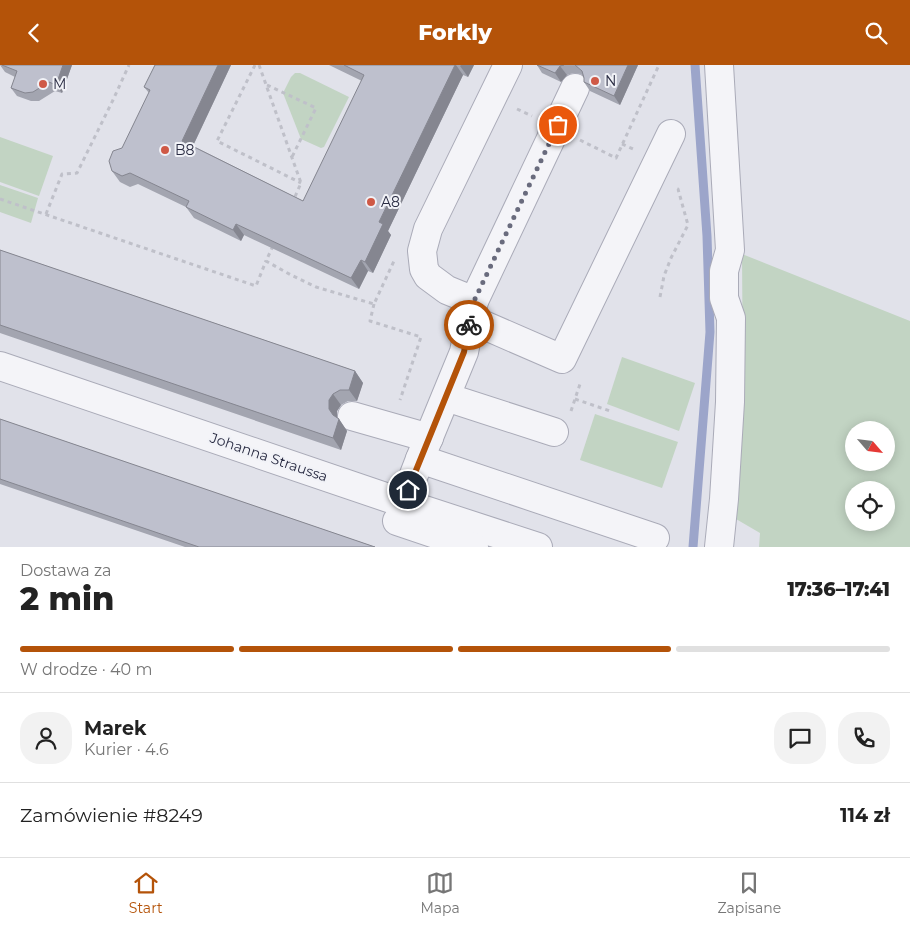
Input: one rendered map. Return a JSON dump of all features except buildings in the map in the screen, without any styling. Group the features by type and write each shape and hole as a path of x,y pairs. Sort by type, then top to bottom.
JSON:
{"lane":[{"path":"508,65 428,229 422,251 424,269 428,276 472,310 562,359 671,134"},
{"path":"718,65 730,250 724,271 724,298 731,317 729,411 719,547"},
{"path":"403,503 419,443 446,397 464,352 472,310 575,88"},
{"name":"Johanna Straussa","path":"0,366 538,547"},
{"name":"Johanna Straussa","path":"0,386 474,547"},
{"path":"446,397 554,432"},
{"path":"352,416 655,538"}],"path":[{"path":"46,214 62,174 77,173 128,65"},
{"path":"255,65 217,141 301,183"},
{"path":"259,65 301,183 294,200"},
{"path":"266,85 316,108 292,157"},
{"path":"651,176 678,189 688,225 671,258 664,276 660,297"},
{"path":"0,199 256,286 274,243"},
{"path":"397,255 374,305 370,321 421,337 397,409 413,414 419,443"},
{"path":"266,261 316,287 374,305"},
{"path":"554,432 562,435 583,375 572,370 562,359"},
{"path":"575,399 610,411"}],"green space":[{"path":"295,73 300,73 349,97 324,147 321,148 301,139 283,93"},
{"path":"0,137 53,156 39,196 0,182"},
{"path":"0,185 38,198 31,223 0,212"},
{"path":"742,254 910,321 910,547 759,547 760,533 736,519 743,397"},
{"path":"622,357 695,383 679,431 607,404"},
{"path":"595,414 678,442 662,488 580,460"}],"waterway":[{"path":"693,547 710,332 707,236 695,65"}],"way so far":[{"path":"469,325 474,301 558,125"}],"place":[{"name":"N","path":"595,81"},
{"name":"M","path":"43,84"},
{"name":"B8","path":"165,150"},
{"name":"A8","path":"371,202"}],"route":[{"path":"408,490 464,352 469,325"}]}
